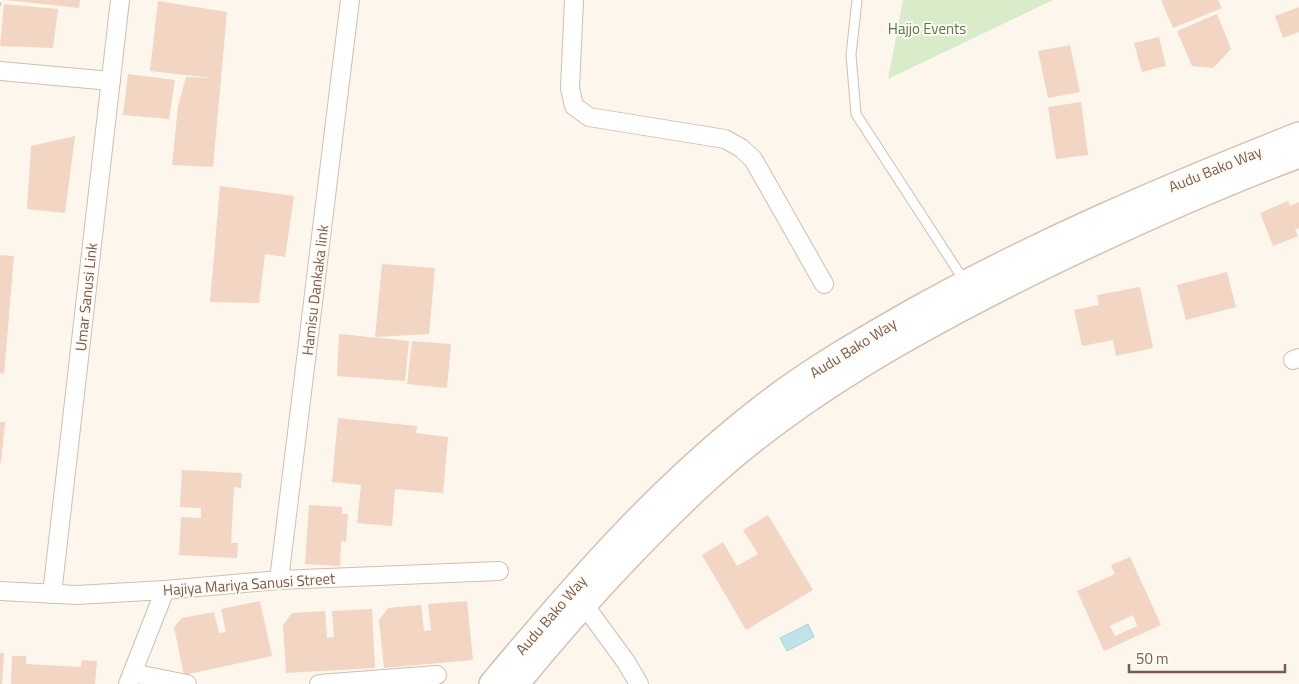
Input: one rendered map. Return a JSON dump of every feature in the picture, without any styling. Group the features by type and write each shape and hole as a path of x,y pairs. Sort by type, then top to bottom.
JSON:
{"main road":[{"name":"Audu Bako Way","path":"516,684 631,524 699,460 771,401 863,340 965,282 1059,236 1178,183 1299,135"},
{"name":"Audu Bako Way","path":"492,684 579,597 646,539 708,479 770,428 872,358 955,310 1067,255 1182,202 1299,155"}],"street":[{"name":"Umar Sanusi Link","path":"52,594 120,0"},
{"name":"Hamisu Dankaka link","path":"279,580 350,0"},
{"path":"574,0 570,88 574,106 589,117 725,139 741,148 753,159 824,284"},
{"path":"0,71 111,80"},
{"name":"Hajiya Mariya Sanusi Street","path":"0,592 77,595 165,590 279,580 499,570"},
{"path":"165,590 130,679 187,684"},
{"path":"579,597 639,684"},
{"path":"319,684 437,675"}],"lane":[{"path":"857,0 851,55 856,114 965,282"}],"green space":[{"name":"Hajjo Events","path":"903,0 1053,0 888,79"}],"water":[{"path":"808,624 814,637 787,651 780,638"}],"building":[{"path":"6,0 80,0 79,8"},
{"path":"1161,0 1218,0 1222,8 1173,28"},
{"path":"158,1 227,12 213,167 172,165 178,106 186,77 212,78 150,71"},
{"path":"4,4 58,9 53,48 0,46"},
{"path":"1299,7 1299,32 1283,38 1275,16"},
{"path":"1217,14 1231,49 1213,68 1192,66 1177,31"},
{"path":"1159,37 1166,66 1142,72 1134,43"},
{"path":"1070,45 1080,92 1048,98 1038,51"},
{"path":"128,74 175,80 169,119 123,115"},
{"path":"1081,102 1088,155 1056,159 1048,107"},
{"path":"75,136 65,213 27,209 31,146"},
{"path":"220,186 294,196 285,257 265,254 259,303 210,302"},
{"path":"1288,201 1290,206 1299,202 1299,228 1295,230 1298,236 1273,246 1260,213"},
{"path":"0,255 14,256 4,374 0,373"},
{"path":"382,264 435,268 429,334 375,337"},
{"path":"1227,272 1236,307 1186,320 1177,285"},
{"path":"1140,287 1153,348 1116,356 1113,340 1082,346 1074,310 1099,305 1097,295"},
{"path":"339,334 409,341 405,381 337,376"},
{"path":"412,341 451,344 447,388 407,384"},
{"path":"338,418 417,426 416,433 448,437 443,493 395,489 392,526 357,523 361,485 332,482"},
{"path":"0,422 5,422 1,463 0,463"},
{"path":"182,470 242,473 241,488 234,487 231,543 238,543 237,558 179,555 181,517 201,518 201,508 180,507"},
{"path":"309,505 342,507 342,514 348,514 346,542 341,541 340,566 305,564"},
{"path":"768,515 813,590 746,630 702,555 723,542 737,566 758,554 743,530"},
{"path":"1130,557 1161,625 1104,651 1077,591 1115,574 1111,565","holes":["1133,615 1137,626 1115,636 1110,626"]},
{"path":"260,601 272,656 184,675 174,627 182,618 214,612 219,633 226,632 221,609"},
{"path":"467,601 473,660 384,668 379,620 388,608 421,605 424,631 431,630 428,604"},
{"path":"372,609 375,668 286,673 283,625 292,613 325,611 327,638 334,637 332,611"},
{"path":"0,653 4,653 2,684 0,684"},
{"path":"12,656 26,656 26,664 81,667 82,660 97,661 95,684 11,684"}]}
